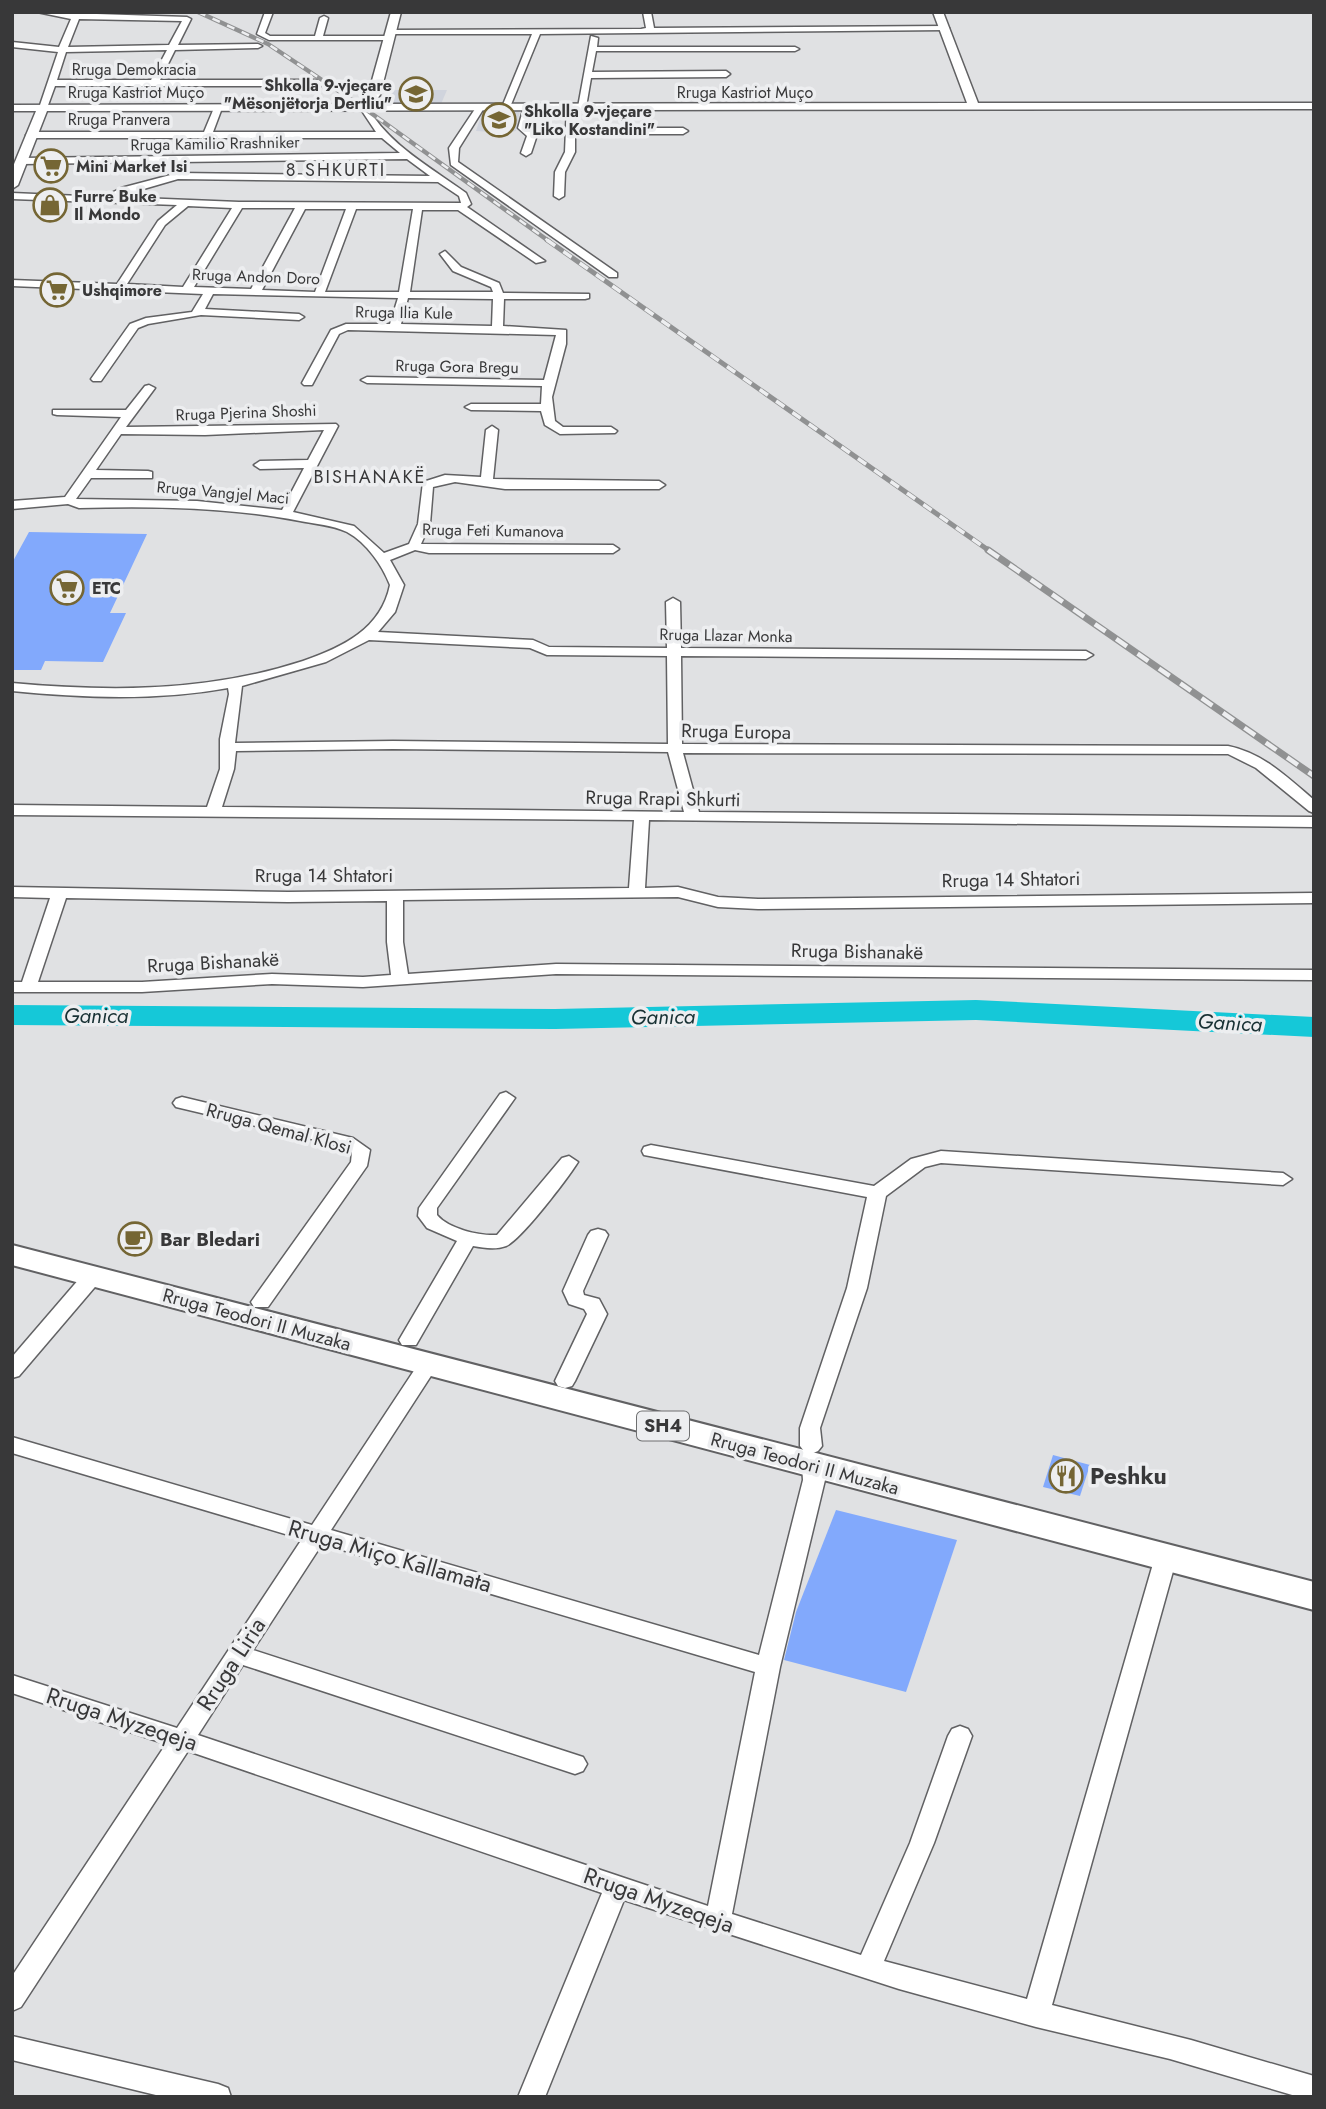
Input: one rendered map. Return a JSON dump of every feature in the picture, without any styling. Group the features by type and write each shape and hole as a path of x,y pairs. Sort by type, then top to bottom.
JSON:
{"main road":[{"name":"Rruga Teodori II Muzaka","path":"12,1238 261,1302 418,1352 565,1381 1166,1557 1314,1596"},
{"name":"Rruga Teodori II Muzaka","path":"12,1255 418,1352 812,1455 1314,1576"}],"street":[{"path":"41,12 187,20 154,83"},
{"path":"269,12 261,32 264,36 318,38 390,35 449,27 537,31 551,26 596,31 945,28"},
{"path":"12,196 239,205 460,207 466,204 467,200 384,135 365,113 364,108 374,95 396,12"},
{"path":"647,12 650,30"},
{"path":"938,12 974,107"},
{"path":"12,185 43,108 62,50 80,15"},
{"path":"318,38 324,18"},
{"path":"506,107 537,31"},
{"path":"559,197 560,172 570,152 570,131 588,75 596,31"},
{"path":"12,44 62,50 116,45 171,49 258,46"},
{"path":"592,49 795,49"},
{"path":"588,75 726,74"},
{"name":"Rruga Demokracia","path":"50,83 154,83 220,78 321,83"},
{"name":"Rruga Kastriot Muço","path":"12,108 1314,106"},
{"path":"480,107 472,127 460,135 452,156 454,163 613,275"},
{"path":"526,153 533,135 523,128 528,107"},
{"path":"207,135 218,108"},
{"path":"570,131 683,131"},
{"name":"Rruga Pranvera","path":"31,135 384,135"},
{"name":"Rruga Kamilio Rrashniker","path":"21,161 409,156"},
{"path":"165,178 180,159"},
{"path":"105,199 124,190 165,178 189,176 442,179"},
{"path":"120,287 161,223 187,202"},
{"path":"187,289 239,205"},
{"path":"255,292 301,206"},
{"path":"319,295 352,206"},
{"path":"395,327 404,295 418,207"},
{"path":"460,207 540,261"},
{"path":"445,254 457,269 493,282 499,295 497,329"},
{"name":"Rruga Andon Doro","path":"12,283 319,295 585,296"},
{"path":"199,312 210,290"},
{"path":"97,379 134,326 146,321 189,317 199,312 299,317"},
{"name":"Rruga Ilia Kule","path":"308,383 338,329 358,326 562,332 547,383"},
{"name":"Rruga Gora Bregu","path":"367,380 547,383"},
{"path":"547,383 545,408 549,423 560,430 611,431"},
{"path":"69,500 149,388"},
{"path":"471,407 545,408"},
{"path":"57,412 129,414"},
{"name":"Rruga Pjerina Shoshi","path":"119,430 205,431 332,426 286,514"},
{"path":"487,481 492,429"},
{"path":"260,465 312,464"},
{"path":"89,474 148,475"},
{"name":"Rruga Feti Kumanova","path":"612,550 429,549 414,546 424,524 427,485 449,479 505,485 659,485"},
{"name":"Rruga Vangjel Maci","path":"12,505 69,500 79,505 186,504 286,514 352,530 381,559 394,577 396,593 389,608 368,636 309,663 235,685 169,692 111,694 12,687"},
{"path":"381,559 414,546"},
{"path":"673,602 675,750 693,818"},
{"name":"Rruga Llazar Monka","path":"368,636 533,644 547,651 1086,655"},
{"path":"213,813 227,769 227,739 236,694 235,685"},
{"name":"Rruga Europa","path":"229,747 393,745 675,750 1242,752 1314,808"},
{"name":"Rruga Rrapi Shkurti","path":"12,810 1314,822"},
{"path":"637,892 642,817"},
{"name":"Rruga 14 Shtatori","path":"12,892 395,896 637,892 690,893 727,904 1314,898"},
{"name":"Rruga Bishanakë","path":"60,893 20,988 142,987 230,980 344,982 481,972 590,969 1314,975"},
{"path":"395,896 394,942 400,979"},
{"path":"506,1098 428,1208 427,1216 434,1224 468,1238 486,1242 502,1241 569,1162"},
{"name":"Rruga Qemal Klosi","path":"182,1104 347,1142 360,1150 360,1162 261,1302"},
{"path":"651,1151 877,1193"},
{"path":"718,1921 768,1667 814,1480 810,1428 857,1288 877,1193 918,1163 941,1157 1283,1179"},
{"path":"565,1381 597,1314 593,1304 576,1299 573,1291 598,1235"},
{"name":"Rruga Liria","path":"12,1999 316,1534 418,1352 468,1238"},
{"path":"12,1371 93,1276"},
{"name":"Rruga Miço Kallamata","path":"12,1445 768,1667"},
{"path":"1036,2015 1166,1557"},
{"path":"237,1654 575,1764"},
{"name":"Rruga Myzeqeja","path":"12,1684 184,1738 718,1921 868,1968 1036,2015 1151,2041 1314,2089"},
{"path":"868,1968 922,1843 960,1736"},
{"path":"531,2097 617,1886"},
{"path":"12,2048 200,2095"}],"shaded area":[{"name":"Shkolla 9-vjeçare \"Mësonjëtorja Dertliu\"","path":"387,90 447,90 441,104 384,104"},
{"name":"Shkolla 9-vjeçare \"Liko Kostandini\"","path":"483,110 520,110 516,131 476,131"}],"building":[{"name":"ETC","path":"29,532 147,534 110,613 126,613 103,662 45,661 41,670 12,670 12,563"},
{"name":"Peshku","path":"1053,1455 1090,1465 1080,1496 1043,1487"},
{"path":"836,1510 957,1540 906,1692 784,1660 796,1612"}],"waterway":[{"name":"Ganica","path":"12,1015 555,1019 976,1010 1314,1027"}],"railway":[{"path":"198,12 268,44 364,108 550,242"},
{"path":"547,240 991,552"},
{"path":"988,550 1314,776"}],"place":[{"name":"Shkolla 9-vjeçare \"Mësonjëtorja Dertliu\"","path":"416,94"},
{"name":"Shkolla 9-vjeçare \"Liko Kostandini\"","path":"499,120"},
{"name":"Mini Market Isi","path":"51,166"},
{"name":"Furre Buke Il Mondo","path":"50,205"},
{"name":"Ushqimore","path":"57,290"},
{"name":"ETC","path":"67,588"},
{"name":"Bar Bledari","path":"135,1239"},
{"name":"Peshku","path":"1066,1476"}],"district":[{"name":"8 SHKURTI","path":"336,170"},
{"name":"BISHANAKË","path":"370,477"}]}
